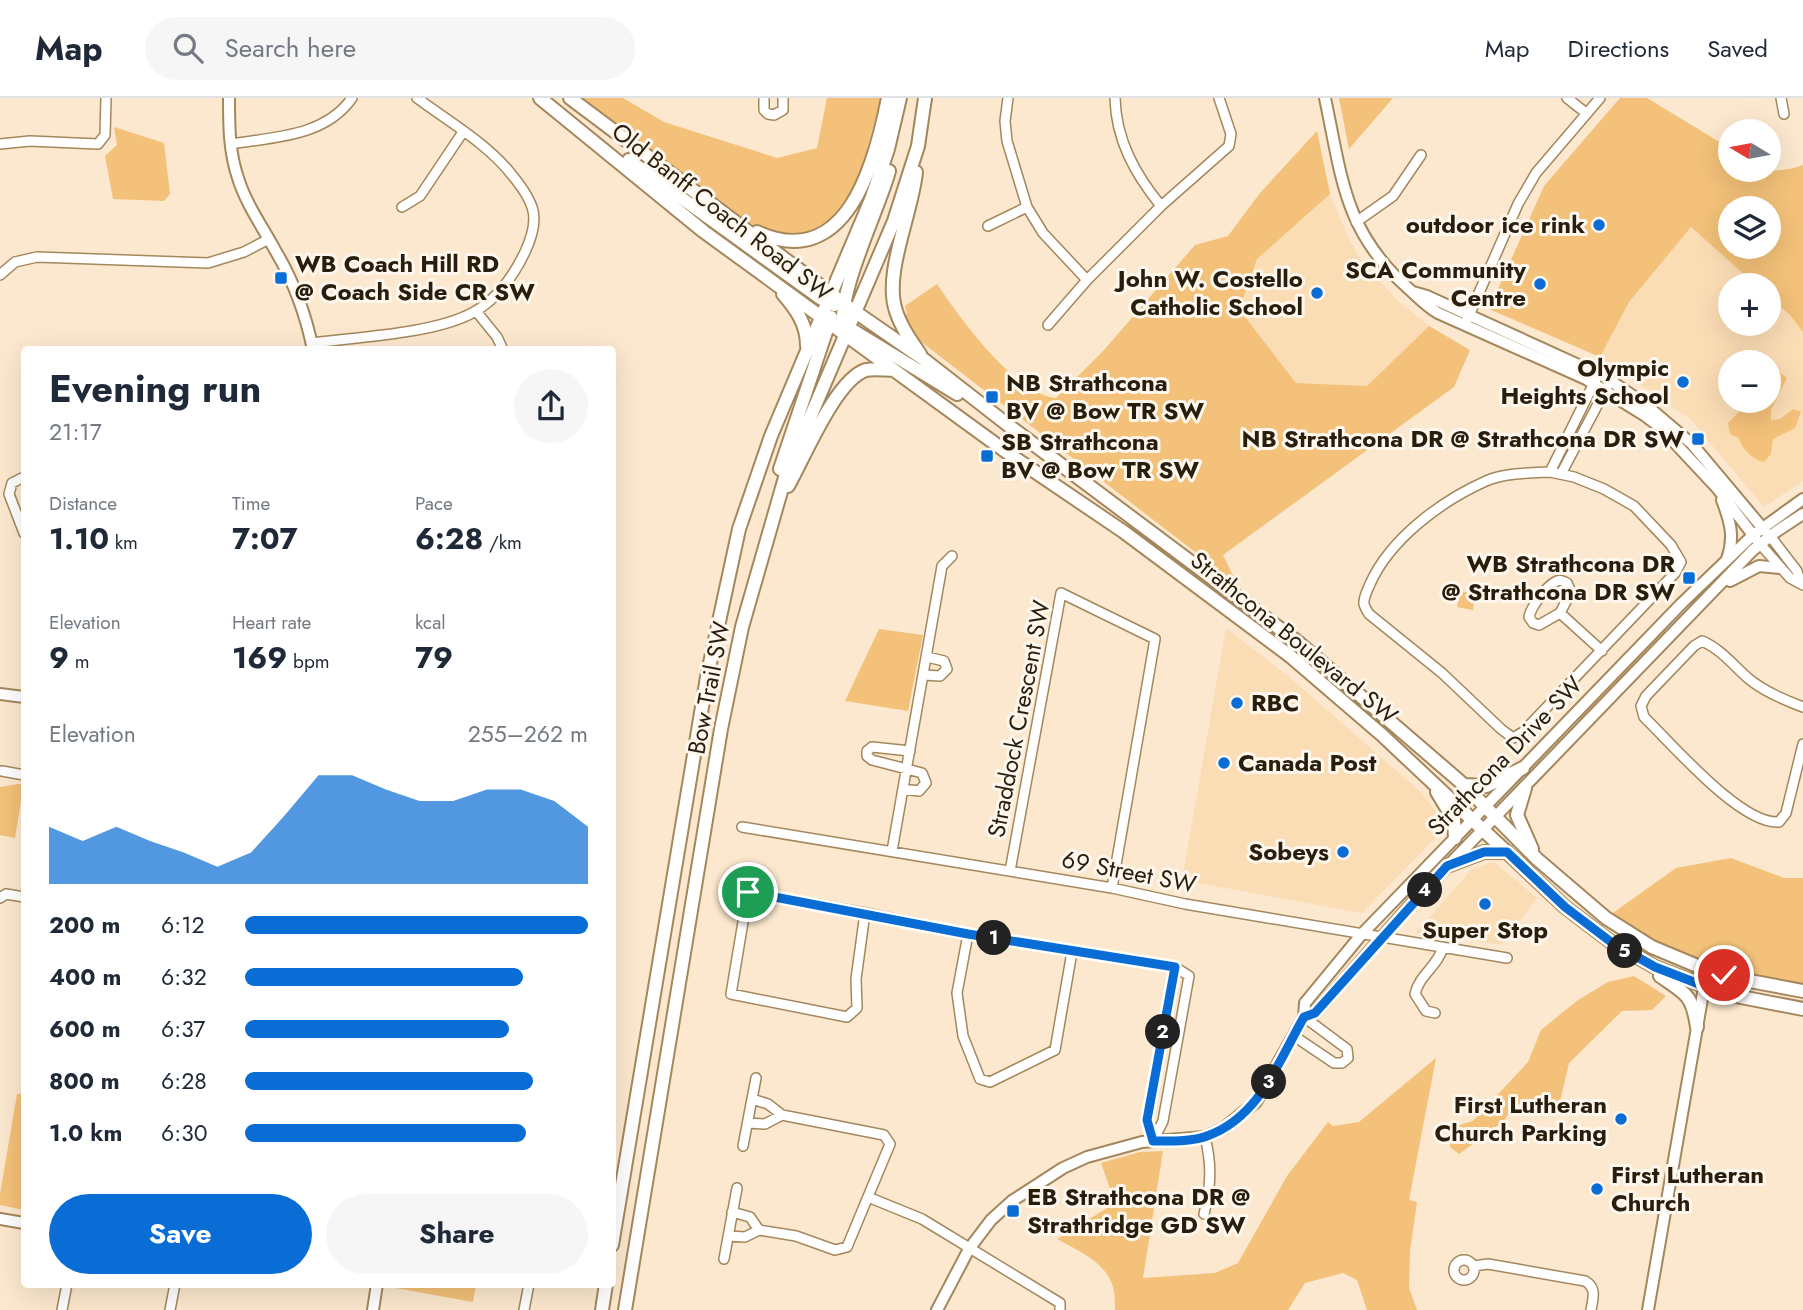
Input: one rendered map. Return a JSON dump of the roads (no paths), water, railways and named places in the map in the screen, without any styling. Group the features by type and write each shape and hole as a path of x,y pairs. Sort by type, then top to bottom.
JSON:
{"main road":[{"name":"Old Banff Coach Road SW","path":"540,98 703,231 774,283 838,314"},
{"name":"Old Banff Coach Road SW","path":"570,98 739,225 838,314"},
{"name":"Bow Trail SW","path":"616,1221 707,677 722,600 747,502 771,436 807,353 838,314 894,221 918,146 925,98"},
{"path":"739,225 783,241 809,239 831,230 854,201 867,173 881,128 896,99"},
{"path":"774,511 780,470 885,186 895,147 896,99"},
{"path":"565,117 616,150 838,314 1008,425"},
{"path":"918,146 914,193 897,255 892,285 896,313 922,358"},
{"path":"774,283 797,310 805,328 807,353"},
{"name":"Bow Trail SW","path":"625,1310 727,694 742,627 774,511 805,425 838,314"},
{"name":"Strathcona Boulevard SW","path":"838,314 922,358 1299,643 1464,785 1494,818 1586,903 1633,936 1671,956 1707,970"},
{"name":"Strathcona Boulevard SW","path":"838,314 894,370 1012,456 1124,532 1255,629 1342,700 1581,919 1638,959 1704,986"},
{"path":"774,511 846,383 865,370 894,370"},
{"path":"1464,785 1486,786 1523,768"},
{"path":"1422,772 1454,820 1455,838"},
{"path":"1525,788 1517,816 1537,859"},
{"path":"1447,866 1484,852 1507,852"},
{"path":"1638,959 1689,995 1696,1027"},
{"path":"1707,970 1803,991"},
{"path":"1704,986 1741,997 1803,1009"},
{"path":"601,1310 605,1288"}],"street":[{"path":"0,144 30,141 98,144 105,135 106,98"},
{"path":"229,98 231,144 238,178 249,206 294,288 313,346 436,326 476,311 506,284 534,232 534,211 514,176 498,160 417,98"},
{"path":"231,144 290,135 316,127 334,117 352,98"},
{"path":"764,98 764,110 774,115 783,110 783,98"},
{"path":"1008,98 1005,121 1007,141 1027,207 1043,233 1087,280"},
{"path":"1115,98 1122,140 1131,162 1140,179 1161,206"},
{"path":"1048,325 1087,280 1161,206 1229,146 1231,134 1219,98"},
{"path":"1325,98 1344,190 1356,222 1375,254 1424,305 1467,320 1647,405 1692,444 1761,533"},
{"path":"1567,98 1586,113"},
{"path":"1467,320 1536,173 1600,98"},
{"path":"1781,98 1784,114"},
{"path":"402,207 420,196 463,132"},
{"path":"1356,222 1393,196 1422,155"},
{"path":"988,226 1027,207"},
{"path":"0,275 15,262 37,257 208,263 244,252 269,239"},
{"path":"476,311 501,346"},
{"path":"1550,472 1596,379"},
{"path":"1561,474 1608,385"},
{"path":"1608,385 1660,427 1797,571 1802,585"},
{"path":"1550,472 1604,489 1634,506 1671,545 1681,562 1675,573 1602,650 1523,732 1513,738 1442,673 1369,614 1364,604 1377,569 1390,549 1456,496 1489,480 1524,473 1550,472"},
{"path":"21,478 12,483 9,492 21,525"},
{"path":"1717,488 1731,527 1727,559"},
{"name":"Strathcona Drive SW","path":"937,1310 969,1249 991,1220 1012,1201 1044,1179 1087,1157 1153,1141 1205,1137 1224,1128 1256,1102 1304,1017 1305,1003 1361,935 1727,559 1803,499"},
{"name":"Strathcona Drive SW","path":"1761,533 1803,514"},
{"name":"Strathcona Drive SW","path":"1304,1017 1315,1013 1447,866 1760,544 1761,533"},
{"path":"1760,544 1790,578 1802,585"},
{"path":"892,851 942,566 951,556"},
{"path":"1700,604 1742,573 1764,565 1780,568"},
{"path":"1560,581 1567,583 1571,592 1560,613 1539,625 1533,623 1529,617 1532,608 1554,583 1560,581"},
{"name":"Straddock Crescent SW","path":"1010,871 1061,593 1156,639 1112,888"},
{"path":"1560,613 1602,650"},
{"path":"1803,707 1776,697 1752,681 1712,645 1702,641 1646,696 1641,706 1644,717 1728,799 1746,812 1768,822 1779,822 1786,813 1803,744"},
{"path":"924,675 940,676 947,669 944,661 927,657"},
{"path":"0,694 21,697"},
{"path":"903,789 919,791 926,783 922,774 872,760 867,756 867,751 872,747 910,751"},
{"path":"2,771 21,774"},
{"name":"69 Street SW","path":"742,827 1112,888 1185,904 1507,958"},
{"path":"865,913 856,979 857,1008 847,1017 731,994 748,892 865,913 968,934 1175,967 1189,976 1163,1121 1153,1141"},
{"path":"0,898 6,894 21,896"},
{"path":"968,934 957,993 962,1036 980,1079 990,1082 1055,1050 1072,952"},
{"path":"1435,1013 1426,1011 1415,993 1417,984 1440,958 1443,947"},
{"path":"1153,1141 1147,1120 1175,967"},
{"path":"1648,1310 1707,970"},
{"path":"1294,1036 1334,1063 1342,1063 1348,1058 1347,1049 1304,1017"},
{"path":"743,1146 756,1078"},
{"path":"728,1236 745,1237 758,1230 796,1236 835,1250 847,1247 890,1144 884,1135 782,1115 768,1104 752,1098"},
{"path":"747,1123 765,1124 782,1115"},
{"path":"1204,1214 1211,1186 1211,1160 1205,1137"},
{"path":"724,1259 737,1188"},
{"path":"868,1196 922,1219 1059,1303 1059,1310"},
{"path":"732,1212 750,1217 758,1230"},
{"path":"0,1219 21,1222"},
{"path":"1474,1266 1488,1264 1585,1280 1594,1292 1591,1310"},
{"path":"62,1310 66,1288"},
{"path":"170,1310 174,1288"},
{"path":"373,1310 376,1288"},
{"path":"524,1310 528,1288"}],"place":[{"name":"outdoor ice rink","path":"1599,225"},
{"name":"WB Coach Hill RD @ Coach Side CR SW","path":"281,278"},
{"name":"SCA Community Centre","path":"1540,284"},
{"name":"John W. Costello Catholic School","path":"1317,293"},
{"name":"Olympic Heights School","path":"1683,382"},
{"name":"NB Strathcona BV @ Bow TR SW","path":"992,397"},
{"name":"NB Strathcona DR @ Strathcona DR SW","path":"1698,439"},
{"name":"SB Strathcona BV @ Bow TR SW","path":"987,456"},
{"name":"WB Strathcona DR @ Strathcona DR SW","path":"1689,578"},
{"name":"RBC","path":"1237,703"},
{"name":"Canada Post","path":"1224,763"},
{"name":"Sobeys","path":"1343,852"},
{"name":"Super Stop","path":"1485,904"},
{"name":"First Lutheran Church Parking","path":"1621,1119"},
{"name":"First Lutheran Church","path":"1597,1189"},
{"name":"EB Strathcona DR @ Strathridge GD SW","path":"1013,1211"}]}
